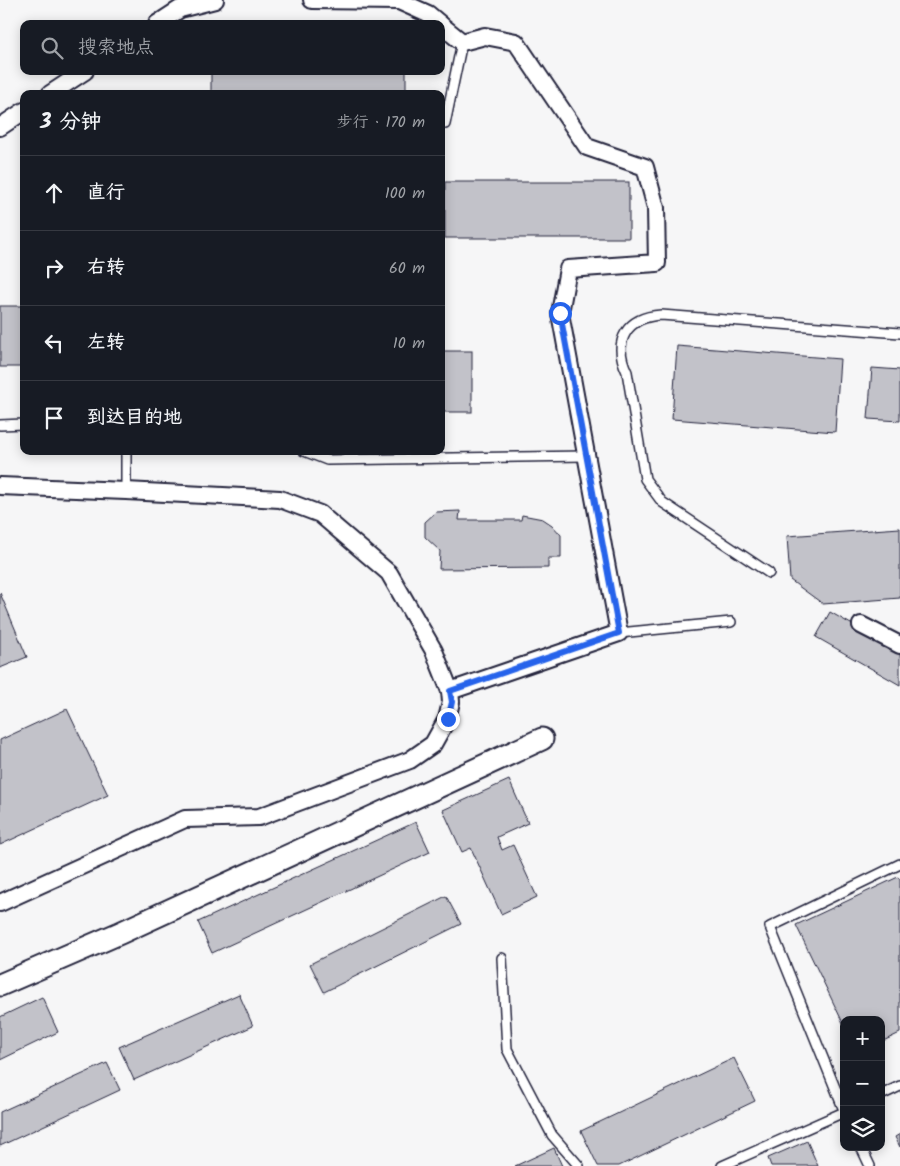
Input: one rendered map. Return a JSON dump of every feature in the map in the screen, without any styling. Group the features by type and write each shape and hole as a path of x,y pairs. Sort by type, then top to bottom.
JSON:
{"street":[{"path":"163,20 180,9 215,0"},
{"path":"312,0 398,1 428,14 436,20"},
{"path":"445,27 462,42 485,36 516,42 587,147 646,167 656,208 657,263 568,268 560,313 619,633 450,691"},
{"path":"56,90 79,75"},
{"path":"0,127 20,114"},
{"path":"0,486 280,499 320,514 389,573 434,651 450,691 452,702 448,719 433,744 410,760 259,817 185,819 0,902"},
{"path":"861,625 900,645"},
{"path":"0,985 120,933 542,739"}],"lane":[{"path":"445,124 462,42"},
{"path":"769,573 662,502 646,479 627,372 620,350 623,338 629,327 649,315 661,315 900,334"},
{"path":"0,425 20,424"},
{"path":"126,455 126,491"},
{"path":"314,455 327,460 586,456"},
{"path":"619,633 731,622"},
{"path":"842,1106 770,927 900,864"},
{"path":"502,958 507,1048 552,1135 579,1166"},
{"path":"885,1093 900,1086"},
{"path":"722,1166 840,1113"},
{"path":"863,1151 870,1166"}],"building":[{"path":"211,75 406,75 406,90 211,90"},
{"path":"445,182 629,182 629,238 445,238"},
{"path":"0,306 20,306 20,367 0,367"},
{"path":"677,346 840,359 835,432 672,419"},
{"path":"445,351 472,351 472,412 445,412"},
{"path":"872,368 900,370 900,421 868,419"},
{"path":"460,511 459,520 521,520 522,515 543,519 561,535 561,558 548,558 548,568 439,569 440,551 425,537 425,522 436,512"},
{"path":"900,528 900,598 823,604 790,580 787,536"},
{"path":"0,593 27,657 0,668"},
{"path":"830,612 900,652 900,685 816,637"},
{"path":"67,709 108,795 0,845 0,740"},
{"path":"509,780 528,823 497,837 502,850 513,845 537,897 501,914 471,848 462,852 443,810"},
{"path":"416,822 430,852 212,953 198,922"},
{"path":"898,877 900,880 900,1033 885,1040 885,1016 840,1017 796,925"},
{"path":"446,896 461,924 324,992 310,964"},
{"path":"239,994 253,1026 134,1080 119,1047"},
{"path":"42,997 58,1032 0,1060 0,1017"},
{"path":"734,1058 755,1101 619,1166 598,1166 581,1131"},
{"path":"107,1063 120,1090 0,1146 0,1112"},
{"path":"900,1134 900,1147 895,1137"},
{"path":"807,1141 818,1166 771,1166 768,1158"},
{"path":"554,1148 562,1166 515,1166"}],"route":[{"path":"448,719 452,702 450,691 619,633 560,313"}]}
